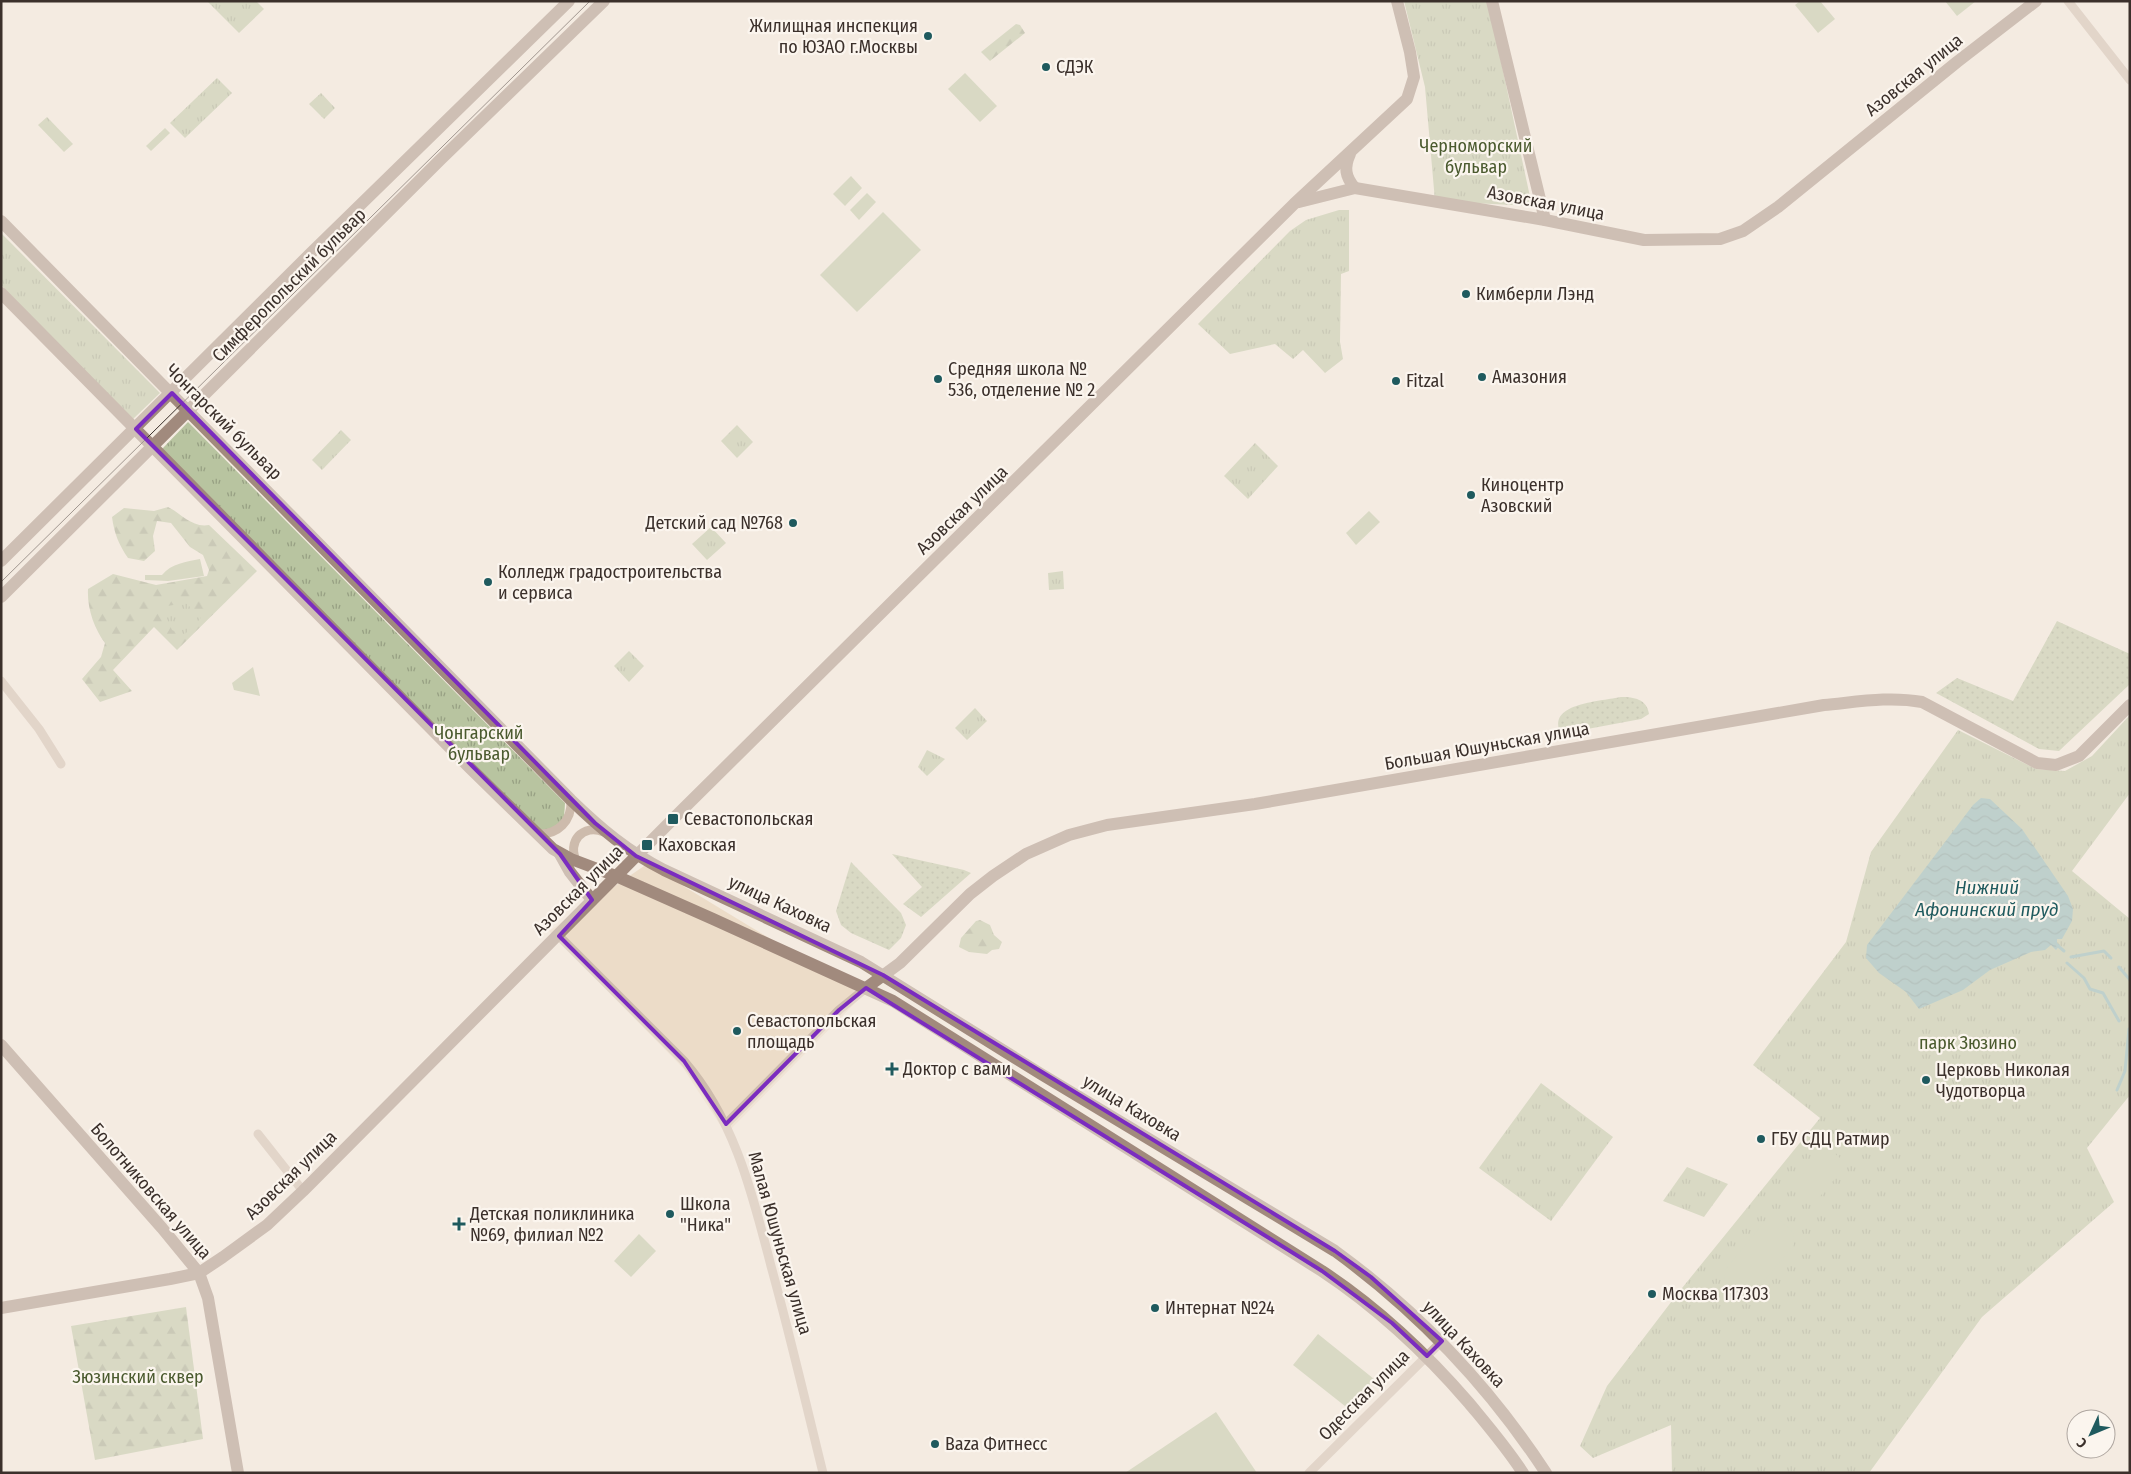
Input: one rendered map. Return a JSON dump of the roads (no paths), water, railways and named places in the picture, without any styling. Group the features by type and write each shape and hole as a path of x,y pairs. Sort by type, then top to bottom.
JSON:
{"main road":[{"name":"Симферопольский бульвар","path":"1,561 568,1"},
{"name":"Симферопольский бульвар","path":"1,597 440,160 604,1"},
{"path":"1294,204 1407,99 1413,81 1410,52 1397,1"},
{"path":"1492,1 1545,220"},
{"name":"Азовская улица","path":"1,1308 170,1279 198,1272 224,1257 267,1224 303,1191 417,1075 559,936 636,856 1294,204 1354,188 1545,220 1644,240 1720,239 1743,231 1778,207 1957,62 2036,1"},
{"path":"1351,152 1346,164 1346,172 1348,180 1354,188"},
{"name":"Чонгарский бульвар","path":"1,221 571,800 605,832 636,856"},
{"path":"1,293 537,834 560,854 616,876"},
{"name":"Большая Юшуньская улица","path":"866,988 900,964 970,894 1008,865 1026,854 1060,839 1106,825 1255,804 1824,705 1884,699 1902,698 1922,702 2037,763 2056,765 2079,756 2130,705"},
{"path":"560,854 570,872 592,900"},
{"name":"улица Каховка","path":"636,856 830,947 883,975 1041,1074 1335,1251 1371,1277 1442,1341 1518,1430 1546,1473"},
{"name":"улица Каховка","path":"616,876 866,988 893,1002 1064,1107 1352,1290 1427,1356 1496,1435 1523,1473"},
{"name":"Болотниковская улица","path":"1,1045 162,1228 198,1272 208,1298 238,1473"}],"street":[{"path":"2068,1 2130,80"},
{"path":"1,681 39,729 61,764"},
{"path":"537,834 551,833 563,826 570,814 571,800"},
{"path":"577,862 573,846 578,835 588,829 605,832"},
{"name":"Малая Юшуньская улица","path":"559,936 684,1061 702,1084 726,1124 747,1175 788,1328 823,1473"},
{"path":"726,1124 839,1010 866,988"},
{"path":"258,1134 303,1191"},
{"name":"Одесская улица","path":"1309,1473 1442,1341"}],"water":[{"name":"Нижний Афонинский пруд","path":"1981,798 1990,799 2022,829 2068,896 2073,909 2072,921 2062,939 2057,939 2057,943 2060,945 2056,950 2051,945 2045,950 2031,952 1990,970 1963,990 1919,1009 1906,992 1879,973 1866,958 1867,945 1973,805"}],"waterway":[{"path":"2057,945 2064,951"},
{"path":"2071,957 2104,951 2111,958"},
{"path":"2067,963 2084,978 2090,989 2103,993 2119,1021"},
{"path":"2119,967 2130,980"},
{"path":"2117,1090 2125,1071 2129,1029"}],"tram line":[{"path":"1,582 590,1"}],"place":[{"name":"Жилищная инспекция по ЮЗАО г.Москвы","path":"928,36"},
{"name":"СДЭК","path":"1046,67"},
{"name":"Кимберли Лэнд","path":"1466,294"},
{"name":"Амазония","path":"1482,377"},
{"name":"Средняя школа № 536, отделение № 2","path":"938,379"},
{"name":"Fitzal","path":"1396,381"},
{"name":"Киноцентр Азовский","path":"1471,495"},
{"name":"Детский сад №768","path":"793,523"},
{"name":"Колледж градостроительства и сервиса","path":"488,582"},
{"name":"Севастопольская","path":"673,819"},
{"name":"Каховская","path":"647,845"},
{"name":"Севастопольская площадь","path":"737,1031"},
{"name":"Доктор с вами","path":"892,1069"},
{"name":"Церковь Николая Чудотворца","path":"1926,1080"},
{"name":"ГБУ СДЦ Ратмир","path":"1761,1139"},
{"name":"Школа \"Ника\"","path":"670,1214"},
{"name":"Детская поликлиника №69, филиал №2","path":"459,1224"},
{"name":"Москва 117303","path":"1652,1294"},
{"name":"Интернат №24","path":"1155,1308"},
{"name":"Baza Фитнесс","path":"935,1444"}],"park label":[{"name":"Черноморский бульвар","path":"1476,156"},
{"name":"парк Зюзино","path":"1968,1043"},
{"name":"Зюзинский сквер","path":"138,1377"}]}
